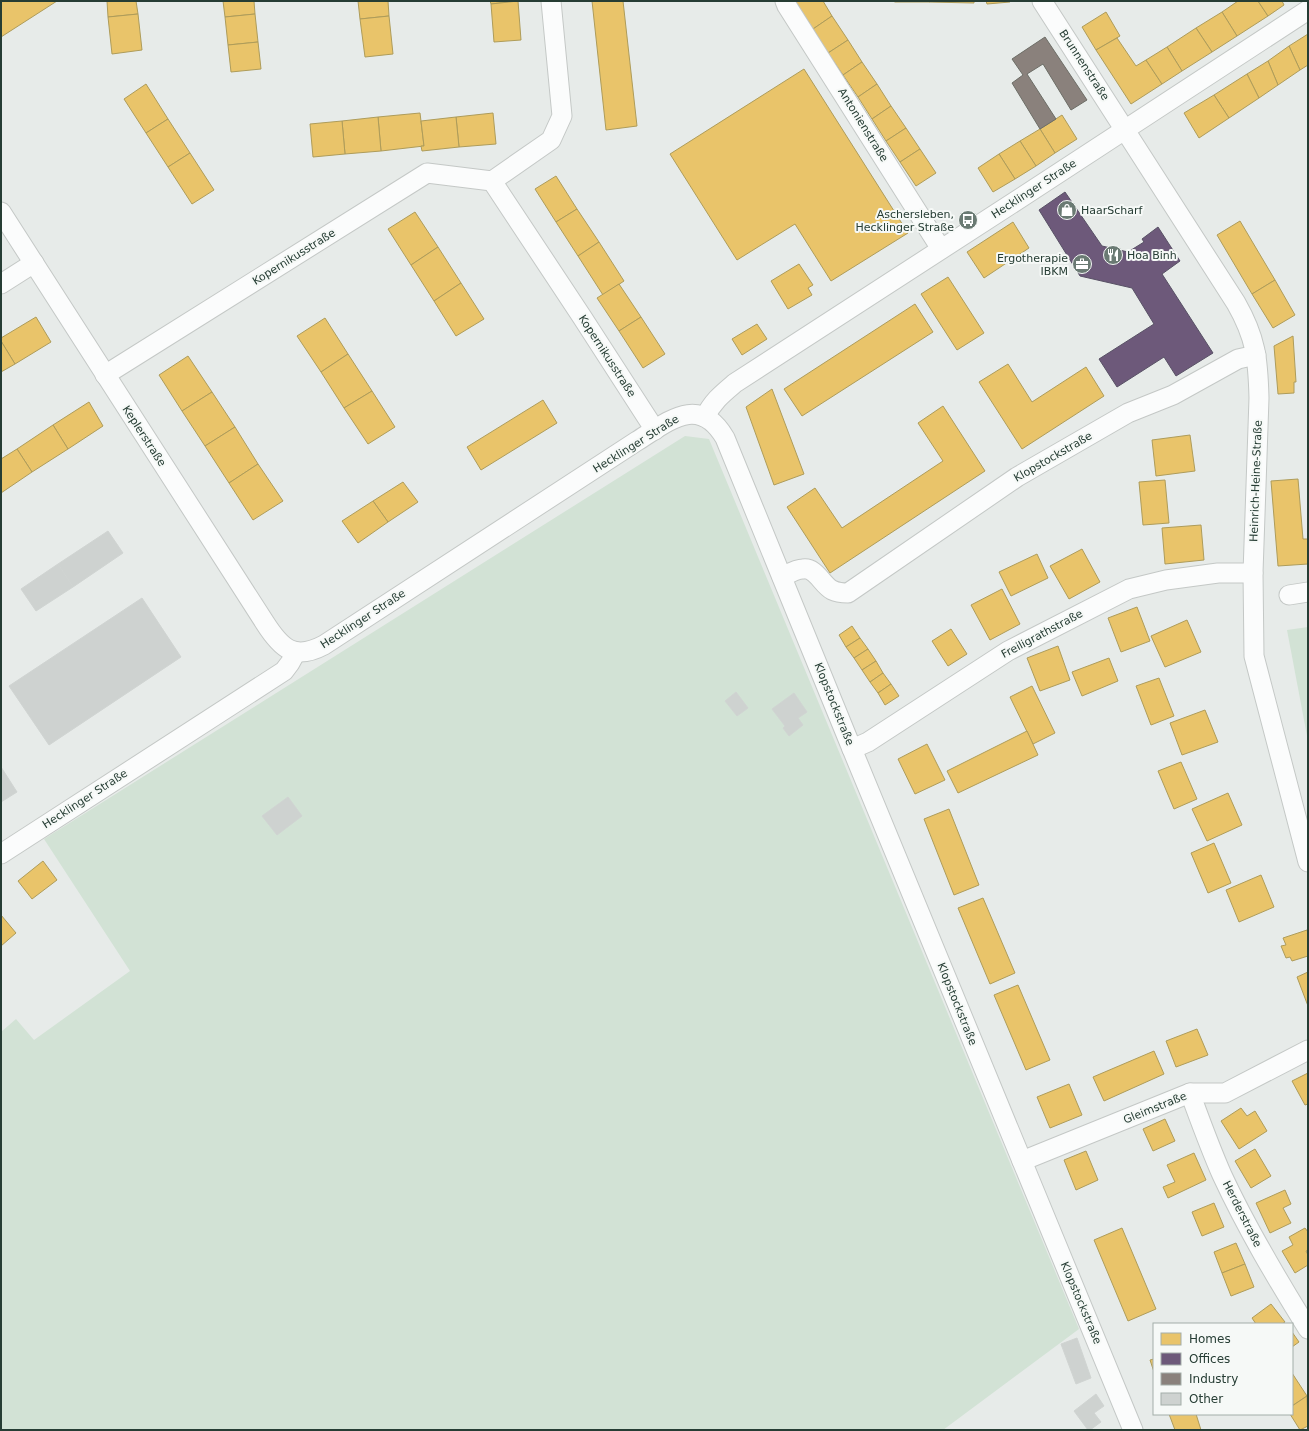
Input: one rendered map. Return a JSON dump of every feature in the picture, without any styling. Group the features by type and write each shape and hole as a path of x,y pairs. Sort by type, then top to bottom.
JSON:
{"street":[{"path":"492,181 551,140 562,116 551,1"},
{"name":"Antonienstraße","path":"785,1 942,249"},
{"name":"Brunnenstraße","path":"1042,1 1125,130"},
{"name":"Hecklinger Straße","path":"1,854 284,671 296,652 315,650 324,645 675,418 686,414 705,417 717,398 735,382 1308,10"},
{"name":"Heinrich-Heine-Straße","path":"1125,130 1243,315 1253,339 1258,374 1259,398 1253,573 1254,656 1308,862"},
{"name":"Kopernikusstraße","path":"105,375 427,173 492,181 655,430"},
{"name":"Keplerstraße","path":"1,212 275,638 287,648 296,652"},
{"path":"1,284 34,263"},
{"name":"Klopstockstraße","path":"782,577 804,568 809,569 815,573 831,590 840,593 848,593 1017,477 1128,413 1173,395 1238,359 1256,355"},
{"name":"Klopstockstraße","path":"705,417 719,428 725,438 1133,1430"},
{"name":"Freiligrathstraße","path":"852,749 868,742 1008,651 1129,589 1166,580 1218,573 1253,573"},
{"path":"1290,595 1308,592"},
{"name":"Gleimstraße","path":"1022,1161 1190,1093 1225,1094 1308,1050"},
{"name":"Herderstraße","path":"1190,1093 1222,1174 1238,1207 1282,1288 1308,1329"}],"green space":[{"path":"685,436 709,439 1079,1329 943,1430 1,1430 1,1032 16,1019 34,1040 130,971 44,839"},
{"path":"1308,627 1308,741 1287,630"}],"building: Homes":[{"path":"1,1 57,1 1,37"},
{"path":"107,1 136,1 138,14 108,17"},
{"path":"223,1 254,1 255,14 225,17"},
{"path":"358,1 388,1 389,16 360,19"},
{"path":"490,1 518,1 491,4"},
{"path":"518,1 521,40 494,42 491,4"},
{"path":"592,1 623,1 637,126 606,130"},
{"path":"795,1 823,1 832,16 813,29"},
{"path":"929,1 929,2 895,2"},
{"path":"974,1 974,3 929,2"},
{"path":"986,1 1010,1 1010,2 987,4"},
{"path":"1238,1 1258,1 1268,16 1237,36 1222,12"},
{"path":"1258,1 1282,1 1284,5 1268,16"},
{"path":"1106,12 1120,36 1096,50 1082,27"},
{"path":"1222,12 1237,36 1212,52 1196,28"},
{"path":"138,14 142,50 112,54 108,17"},
{"path":"255,14 258,42 228,45 225,17"},
{"path":"389,16 393,54 365,57 360,19"},
{"path":"832,16 848,40 828,53 813,29"},
{"path":"1196,28 1212,52 1182,71 1167,47"},
{"path":"1308,34 1308,65 1300,70 1289,46"},
{"path":"1117,38 1136,66 1146,60 1162,84 1131,104 1096,50"},
{"path":"848,40 862,62 843,75 828,53"},
{"path":"258,42 261,69 231,72 228,45"},
{"path":"1289,46 1300,70 1278,85 1268,61"},
{"path":"1167,47 1182,71 1162,84 1146,60"},
{"path":"1268,61 1278,85 1259,98 1247,74"},
{"path":"862,62 877,84 858,97 843,75"},
{"path":"804,69 908,233 831,281 795,224 737,260 670,154"},
{"path":"1247,74 1259,98 1229,118 1214,95"},
{"path":"146,84 168,119 146,133 124,99"},
{"path":"877,84 891,106 872,119 858,97"},
{"path":"1214,95 1229,118 1199,138 1184,113"},
{"path":"891,106 906,128 886,141 872,119"},
{"path":"420,113 424,146 381,151 378,117"},
{"path":"493,113 496,144 459,147 456,117"},
{"path":"1062,115 1077,139 1055,153 1040,129"},
{"path":"378,117 381,151 345,154 342,121"},
{"path":"456,117 459,147 422,151 421,146 424,146 421,121"},
{"path":"168,119 190,153 168,167 146,133"},
{"path":"342,121 345,154 313,157 310,124"},
{"path":"906,128 920,149 900,162 886,141"},
{"path":"1040,129 1055,153 1036,166 1020,141"},
{"path":"1020,141 1036,166 1015,179 999,154"},
{"path":"920,149 936,173 916,186 900,162"},
{"path":"190,153 214,190 192,204 168,167"},
{"path":"999,154 1015,179 993,192 978,168"},
{"path":"556,176 577,209 556,222 535,189"},
{"path":"577,209 599,242 578,256 556,222"},
{"path":"415,212 438,247 411,265 388,229"},
{"path":"1240,221 1275,280 1252,294 1217,235"},
{"path":"1013,222 1029,248 984,278 967,252"},
{"path":"599,242 624,281 603,295 578,256"},
{"path":"438,247 461,283 434,301 411,265"},
{"path":"799,264 813,285 808,288 812,295 788,309 771,281"},
{"path":"948,277 984,333 957,350 921,294"},
{"path":"1275,280 1295,315 1273,328 1252,294"},
{"path":"461,283 484,319 456,336 434,301"},
{"path":"619,284 641,317 619,331 597,298"},
{"path":"915,304 933,332 802,416 784,389"},
{"path":"36,317 51,342 15,364 1,341 1,338"},
{"path":"641,317 665,354 643,368 619,331"},
{"path":"325,318 348,354 321,372 297,336"},
{"path":"757,324 767,339 742,355 732,339"},
{"path":"1293,336 1296,382 1294,382 1294,393 1278,394 1274,346"},
{"path":"1,341 15,364 1,372"},
{"path":"348,354 372,391 344,408 321,372"},
{"path":"188,356 212,392 182,411 159,375"},
{"path":"1008,364 1032,402 1086,367 1104,396 1022,449 979,382"},
{"path":"772,389 804,474 774,485 746,407"},
{"path":"372,391 395,427 368,444 344,408"},
{"path":"212,392 235,427 205,446 182,411"},
{"path":"543,400 557,423 481,470 467,447"},
{"path":"89,402 103,426 68,449 53,425"},
{"path":"943,406 985,471 830,573 787,507 815,488 842,528 943,461 918,423"},
{"path":"53,425 68,449 32,472 17,449"},
{"path":"235,427 258,464 229,483 205,446"},
{"path":"1190,435 1195,471 1156,476 1152,440"},
{"path":"17,449 32,472 1,493 1,459"},
{"path":"258,464 283,501 253,520 229,483"},
{"path":"1298,479 1303,539 1308,539 1308,564 1278,566 1271,481"},
{"path":"1165,480 1169,523 1143,525 1139,482"},
{"path":"403,482 418,502 388,522 373,501"},
{"path":"373,501 388,522 358,543 342,521"},
{"path":"1201,525 1204,560 1165,564 1162,528"},
{"path":"1082,549 1100,582 1069,599 1050,566"},
{"path":"1037,554 1048,578 1011,596 999,572"},
{"path":"1002,589 1020,624 990,640 971,605"},
{"path":"1137,607 1150,641 1121,652 1108,618"},
{"path":"1187,620 1201,652 1165,667 1151,636"},
{"path":"852,626 860,638 846,647 839,635"},
{"path":"951,629 967,654 948,666 932,641"},
{"path":"860,638 868,649 854,658 846,647"},
{"path":"1058,646 1070,680 1040,691 1027,658"},
{"path":"868,649 876,661 862,670 854,658"},
{"path":"1109,658 1118,681 1082,696 1072,672"},
{"path":"876,661 883,673 870,682 862,670"},
{"path":"883,673 891,684 878,693 870,682"},
{"path":"1159,678 1174,716 1151,725 1136,686"},
{"path":"891,684 899,696 885,705 878,693"},
{"path":"1032,686 1055,733 1033,744 1010,697"},
{"path":"1205,710 1218,742 1182,755 1170,723"},
{"path":"1027,731 1038,755 958,793 947,771"},
{"path":"927,744 945,780 915,794 898,759"},
{"path":"1181,762 1197,799 1174,809 1158,771"},
{"path":"1228,793 1242,825 1207,841 1192,809"},
{"path":"949,809 979,885 954,895 924,819"},
{"path":"1214,843 1231,883 1208,893 1191,853"},
{"path":"43,861 57,880 32,899 18,881"},
{"path":"1261,875 1274,907 1239,922 1226,890"},
{"path":"983,898 1015,973 990,984 958,908"},
{"path":"1,915 16,933 1,946"},
{"path":"1307,930 1308,956 1292,961 1290,957 1286,958 1281,946 1286,945 1283,938"},
{"path":"1308,972 1308,1006 1297,977"},
{"path":"1018,985 1050,1060 1026,1070 994,995"},
{"path":"1197,1029 1208,1055 1176,1067 1166,1041"},
{"path":"1154,1051 1164,1074 1104,1101 1093,1077"},
{"path":"1308,1073 1308,1104 1305,1105 1292,1081"},
{"path":"1069,1084 1082,1115 1050,1128 1037,1097"},
{"path":"1241,1108 1247,1116 1255,1111 1267,1131 1239,1149 1221,1121"},
{"path":"1165,1119 1175,1141 1153,1151 1143,1129"},
{"path":"1255,1149 1271,1176 1251,1188 1235,1161"},
{"path":"1086,1151 1098,1180 1076,1190 1064,1160"},
{"path":"1194,1153 1206,1180 1168,1198 1163,1187 1175,1182 1167,1165"},
{"path":"1285,1190 1291,1204 1283,1208 1291,1223 1270,1233 1256,1203"},
{"path":"1214,1203 1224,1227 1202,1236 1192,1212"},
{"path":"1122,1228 1156,1309 1128,1321 1094,1240"},
{"path":"1305,1228 1308,1232 1308,1250 1306,1251 1308,1255 1308,1265 1295,1273 1282,1251 1293,1245 1289,1237"},
{"path":"1236,1243 1245,1264 1222,1273 1214,1252"},
{"path":"1245,1264 1254,1287 1231,1296 1222,1273"},
{"path":"1271,1304 1285,1322 1255,1323 1252,1318"},
{"path":"1293,1333 1299,1342 1293,1346"},
{"path":"1153,1359 1153,1369 1150,1360"},
{"path":"1293,1375 1307,1396 1293,1405"},
{"path":"1307,1396 1308,1426 1300,1430 1291,1415 1293,1415 1293,1405"},
{"path":"1169,1415 1196,1415 1201,1430 1175,1430"}],"building: Offices":[{"path":"1065,192 1102,246 1128,252 1144,242 1142,239 1158,227 1180,261 1162,274 1213,353 1176,376 1164,357 1117,387 1099,359 1154,324 1132,288 1080,276 1039,210"}],"building: Industry":[{"path":"1045,37 1087,100 1071,110 1043,64 1027,74 1056,119 1040,129 1012,83 1023,75 1012,59"}],"building: Other":[{"path":"108,531 123,553 73,587 58,564"},
{"path":"58,564 73,587 36,611 21,589"},
{"path":"142,598 181,657 49,745 9,686"},
{"path":"736,692 748,708 737,716 725,701"},
{"path":"794,693 807,712 798,718 803,725 789,736 783,728 785,726 772,709"},
{"path":"1,767 17,792 1,802"},
{"path":"288,797 302,816 277,835 262,816"},
{"path":"1077,1338 1091,1378 1076,1384 1061,1344"},
{"path":"1096,1394 1104,1406 1094,1413 1101,1422 1088,1430 1074,1411"}],"place":[{"name":"HaarScharf","path":"1067,210"},
{"name":"Aschersleben, Hecklinger Straße","path":"968,220"},
{"name":"Hoa Binh","path":"1113,255"},
{"name":"Ergotherapie IBKM","path":"1082,264"}]}
